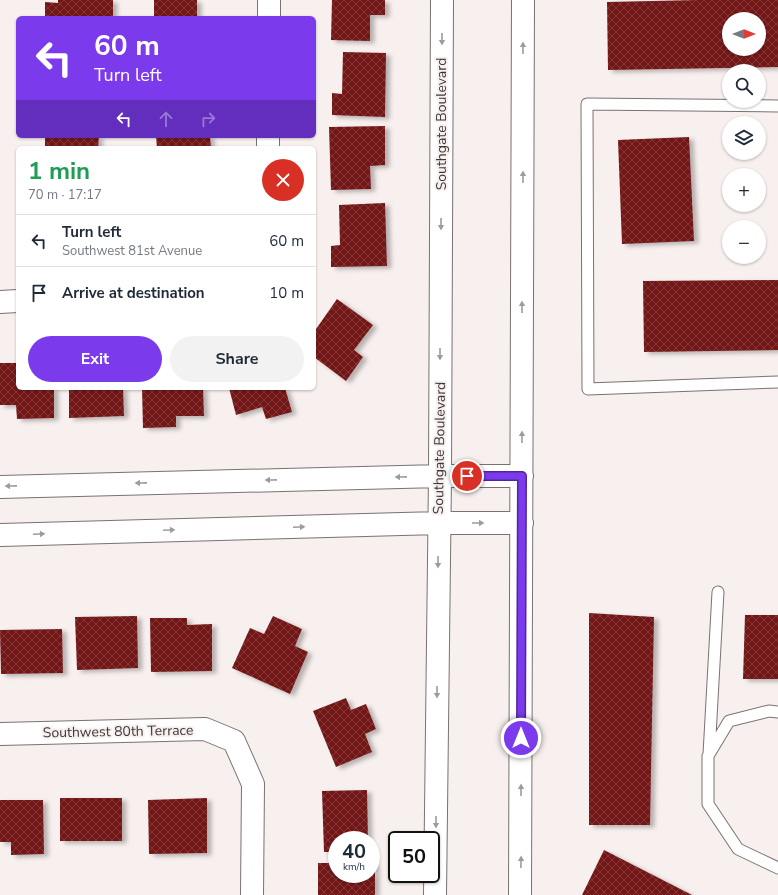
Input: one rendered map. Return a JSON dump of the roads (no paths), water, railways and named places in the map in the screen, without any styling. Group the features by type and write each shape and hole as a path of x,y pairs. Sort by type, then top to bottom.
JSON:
{"main road":[{"path":"269,0 269,16"},
{"name":"Southgate Boulevard","path":"435,895 440,476 442,0"},
{"path":"520,895 523,0"},
{"path":"0,302 16,301"},
{"path":"0,487 440,476 522,476"},
{"path":"0,535 522,522"},
{"name":"Southwest 80th Terrace","path":"0,734 205,729 234,741 253,784 252,895"}],"lane":[{"path":"778,106 587,104 588,389 778,382"},
{"path":"718,592 708,756 708,804 738,849 778,868"},
{"path":"708,756 729,721 769,711 778,712"}]}
